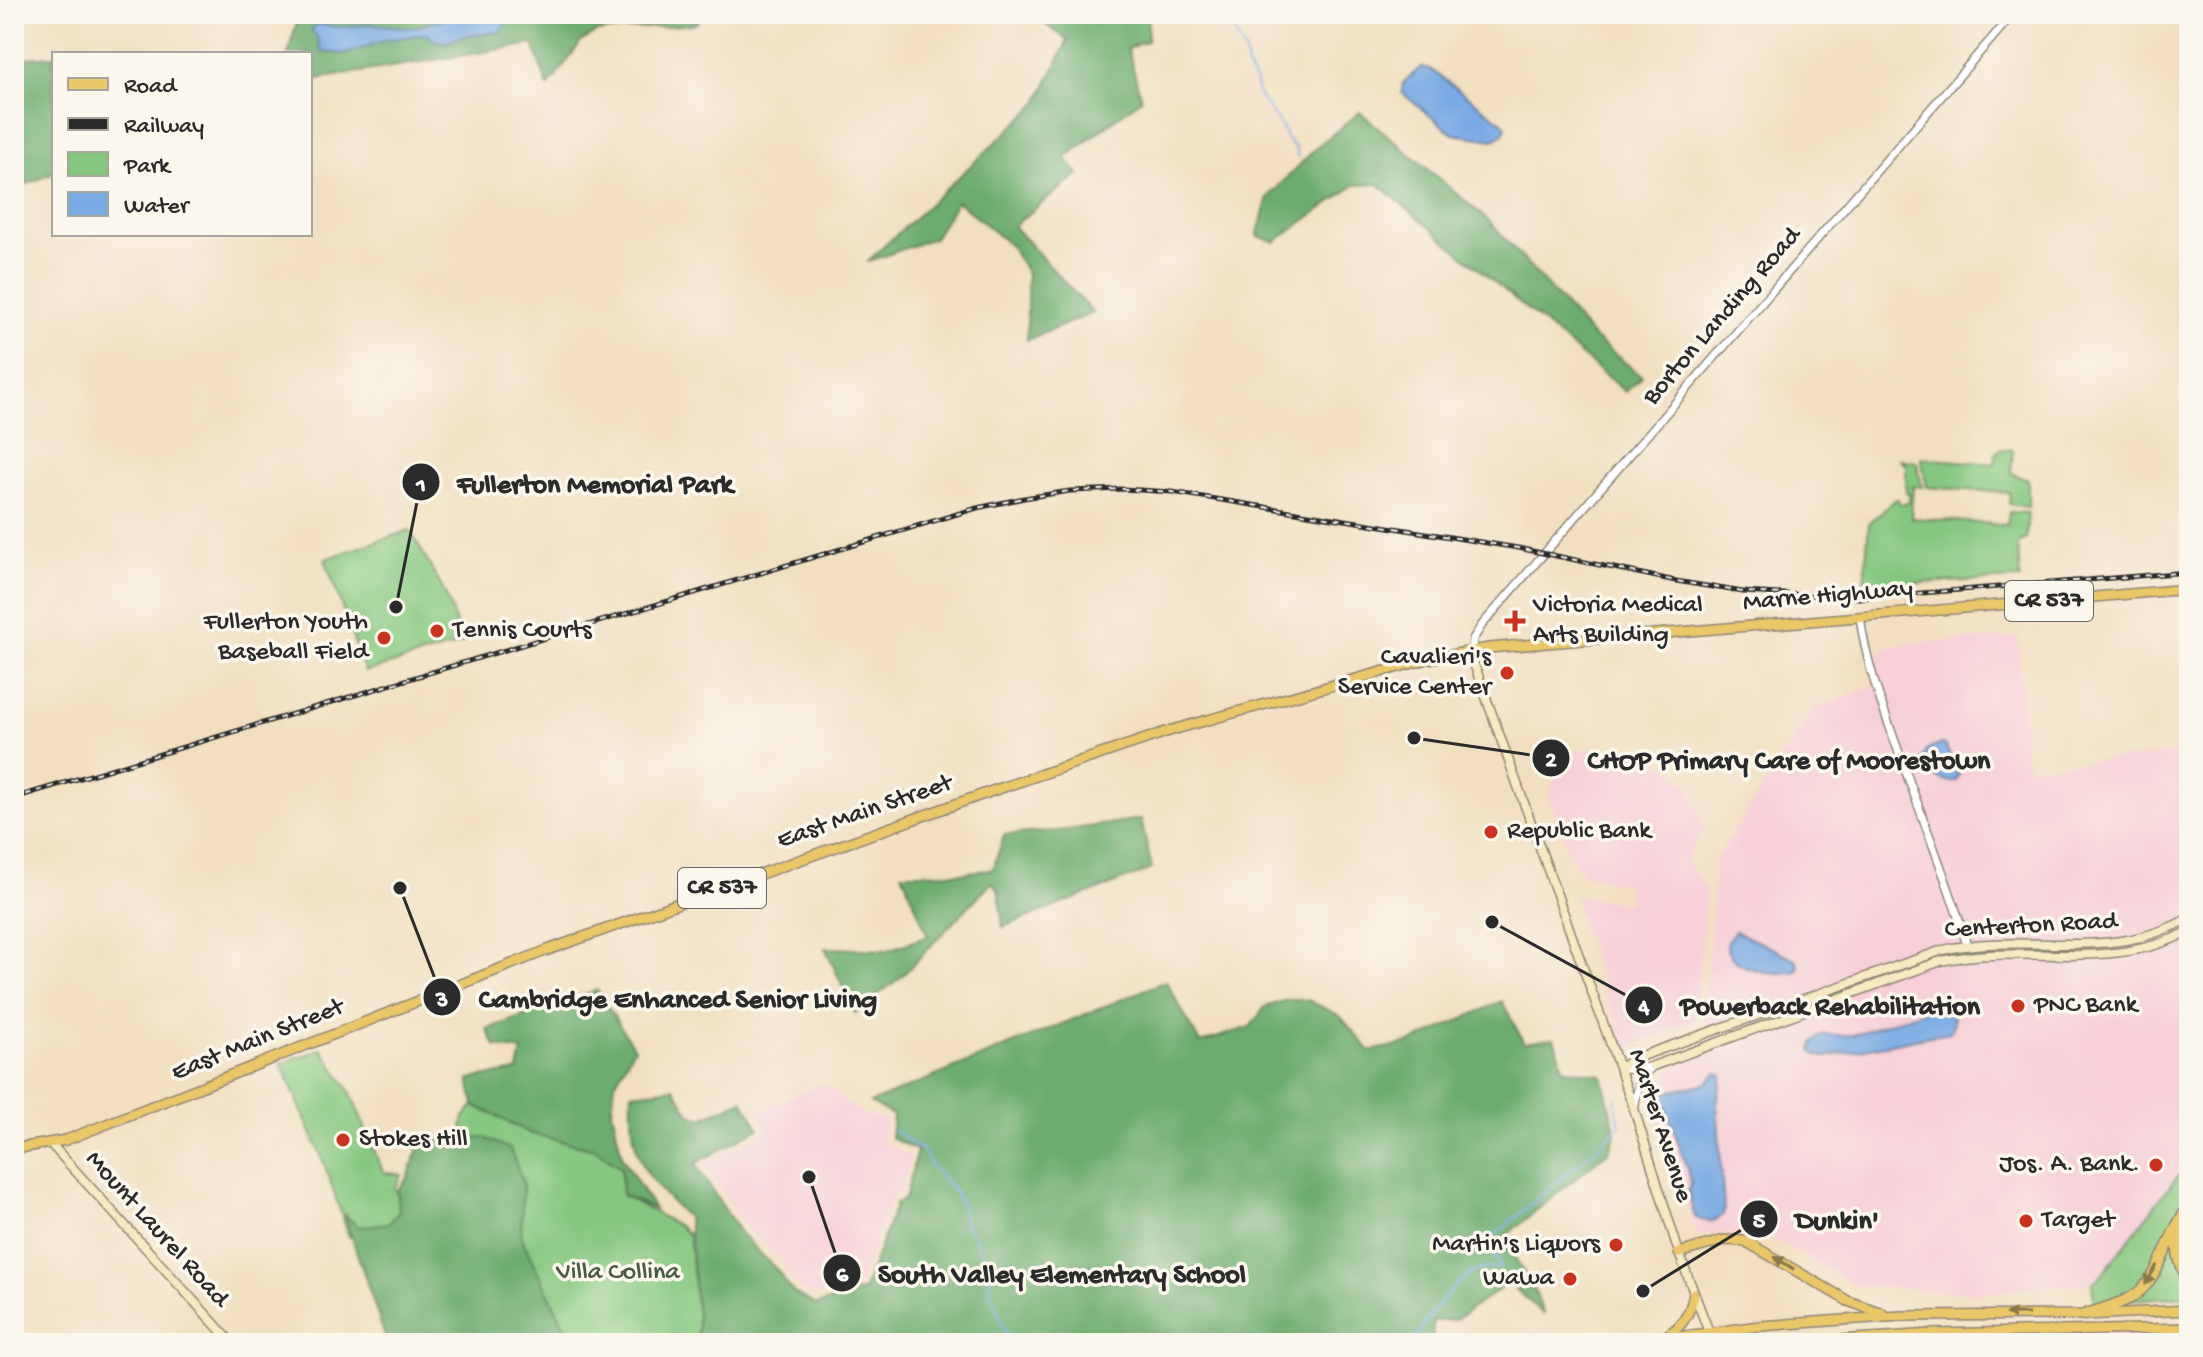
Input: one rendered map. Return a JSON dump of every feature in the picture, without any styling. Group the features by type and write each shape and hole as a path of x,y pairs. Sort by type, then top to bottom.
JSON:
{"highway":[{"path":"2084,1315 2131,1297 2144,1286 2189,1207"},
{"path":"2189,1217 2180,1232 2177,1246 2182,1271 2189,1280"}],"main road":[{"name":"Marne Highway","path":"1472,650 2189,589"},
{"name":"Marter Avenue","path":"1472,650 1474,664 1620,1068 1679,1253 1713,1343"},
{"name":"East Main Street","path":"14,1149 84,1133 545,951 998,789 1172,730 1428,659 1472,650"},
{"name":"Centerton Road","path":"1620,1068 1636,1058 1943,950 1967,945 2117,943 2156,934 2189,918"},
{"name":"Centerton Road","path":"1653,1066 1941,961 1985,954 2114,954 2154,946 2189,931"},
{"name":"Mount Laurel Road","path":"50,1143 232,1343"},
{"path":"1679,1253 1724,1240 1745,1241 1848,1301 1871,1311 1900,1316"},
{"path":"1660,1338 1679,1329 1694,1293"},
{"path":"1632,1343 1709,1331 1900,1316 2084,1315 2189,1310"},
{"path":"1793,1343 1933,1334 2189,1328"}],"street":[{"name":"Borton Landing Road","path":"1472,650 1473,639 1482,625 2013,14"},
{"path":"1860,617 1865,655 1875,691 1952,896 1967,945"},
{"path":"1634,1109 1640,1080 1653,1066"},
{"name":"Centerton Road","path":"1620,1068 1635,1070 1653,1066"}],"shaded area":[{"path":"2018,637 2027,767 2189,752 2189,1168 2176,1178 2100,1278 2086,1284 1976,1293 1856,1286 1773,1239 1714,1233 1697,1236 1652,1100 1651,1086 1702,1045 1716,860 1813,709 1880,683 1873,661 1887,647"},
{"path":"1594,748 1637,748 1667,766 1690,788 1704,828 1686,859 1706,890 1695,1020 1625,1049 1575,896 1628,903 1627,884 1582,874 1566,846 1549,797 1555,769 1566,754"},
{"path":"825,1081 842,1100 864,1114 886,1119 883,1142 911,1156 902,1189 891,1199 860,1284 814,1297 798,1288 782,1262 745,1227 704,1164 766,1131 757,1113"},
{"path":"2182,1328 2188,1343 1793,1343"}],"green space":[{"path":"293,14 702,14 696,24 596,32 581,42 548,87 533,44 312,80 312,52 289,52 296,24"},
{"path":"1030,14 1149,14 1147,41 1128,48 1141,99 1065,158 1079,174 1013,226 1093,313 1027,340 1027,274 1011,246 957,201 934,238 867,262 1037,104 1068,40"},
{"path":"52,56 52,174 14,189 14,59"},
{"path":"1360,112 1489,221 1593,337 1642,376 1625,392 1378,184 1355,185 1275,242 1257,236 1268,197 1319,145"},
{"path":"2013,450 2011,473 2028,480 2028,507 2009,504 2010,493 1927,487 1921,458 1995,464 1996,452"},
{"path":"1900,459 1917,462 1922,487 1913,486 1911,518 2007,525 2009,512 2028,513 2026,539 2018,543 2020,579 1864,585 1869,523 1897,498 1900,504 1909,503 1906,465"},
{"path":"410,530 445,593 463,643 365,672 325,559"},
{"path":"1141,819 1152,869 1003,927 998,889 992,882 902,976 855,1013 825,948 888,950 928,936 902,873 962,873 993,869 1004,835"},
{"path":"1166,981 1200,1043 1250,1027 1265,1007 1287,1000 1308,1000 1340,1016 1370,1051 1410,1043 1502,1001 1524,1043 1554,1038 1563,1068 1602,1075 1616,1134 1609,1151 1503,1238 1534,1289 1544,1315 1509,1283 1455,1320 1433,1321 1433,1343 697,1343 688,1218 660,1189 642,1163 633,1134 632,1093 674,1088 690,1114 702,1118 743,1100 759,1128 695,1164 741,1234 776,1269 794,1293 816,1305 864,1290 896,1203 905,1199 917,1150 891,1138 893,1115 870,1103"},
{"path":"597,990 634,1048 615,1083 612,1110 622,1157 654,1209 622,1195 621,1167 595,1149 532,1134 474,1105 469,1079 518,1071 522,1051 495,1046 487,1029"},
{"name":"Stokes Hill","path":"322,1049 350,1091 383,1172 402,1175 395,1188 405,1218 349,1237 324,1163 281,1063"},
{"name":"Villa Collina","path":"474,1105 532,1134 595,1149 621,1167 622,1195 679,1226 689,1236 697,1343 568,1343 570,1337 521,1237 520,1215 483,1137 461,1137 464,1117"},
{"path":"483,1137 510,1149 523,1182 521,1237 570,1338 568,1343 387,1343 344,1214 358,1227 389,1223 399,1212 398,1190 408,1177 421,1143"},
{"path":"2189,1168 2189,1296 2094,1302 2092,1283 2100,1277 2176,1178"}],"water":[{"path":"461,14 507,14 508,21 500,32 460,37 446,43 430,39 429,34 425,34 386,40 346,54 322,52 311,30 318,24 338,27 374,24 411,28"},
{"path":"540,14 618,14 539,23 536,18"},
{"path":"1421,67 1430,69 1501,121 1506,127 1502,135 1494,140 1453,134 1402,93 1403,83"},
{"path":"1945,745 1959,775 1956,781 1935,776 1922,760 1927,750"},
{"path":"1735,931 1795,959 1797,971 1767,972 1738,962 1727,948 1728,940"},
{"path":"1944,1004 1953,1016 1950,1032 1825,1057 1816,1055 1812,1050 1814,1042 1822,1035 1853,1035"},
{"path":"1716,1073 1722,1075 1717,1103 1724,1213 1718,1219 1707,1221 1695,1217 1688,1192 1691,1184 1687,1168 1662,1096 1663,1093 1707,1083"}],"waterway":[{"path":"1235,14 1233,29 1245,52 1247,67 1256,82 1258,95 1295,147 1298,157"},
{"path":"1413,1343 1432,1314 1459,1283 1479,1270 1501,1268 1485,1247 1485,1239 1497,1233 1620,1125 1617,1098"},
{"path":"895,1130 924,1150 932,1166 959,1200 965,1225 988,1264 990,1291 1010,1343"}],"railway":[{"path":"14,798 977,508 1070,491 1123,489 1172,492 1518,548 1743,592 1858,598 2189,572"}],"place":[{"name":"Fullerton Memorial Park","path":"396,607"},
{"name":"Victoria Medical Arts Building","path":"1515,621"},
{"name":"Tennis Courts","path":"437,631"},
{"name":"Fullerton Youth Baseball Field","path":"384,638"},
{"name":"Cavalieri's Service Center","path":"1507,673"},
{"name":"CHOP Primary Care of Moorestown","path":"1414,738"},
{"name":"Republic Bank","path":"1491,832"},
{"name":"Cambridge Enhanced Senior Living","path":"400,888"},
{"name":"Powerback Rehabilitation","path":"1492,922"},
{"name":"PNC Bank","path":"2018,1006"},
{"name":"Stokes Hill","path":"343,1140"},
{"name":"Jos. A. Bank.","path":"2156,1165"},
{"name":"South Valley Elementary School","path":"809,1177"},
{"name":"Target","path":"2026,1221"},
{"name":"Martin's Liquors","path":"1616,1245"},
{"name":"Wawa","path":"1570,1279"},
{"name":"Dunkin'","path":"1643,1291"}]}
